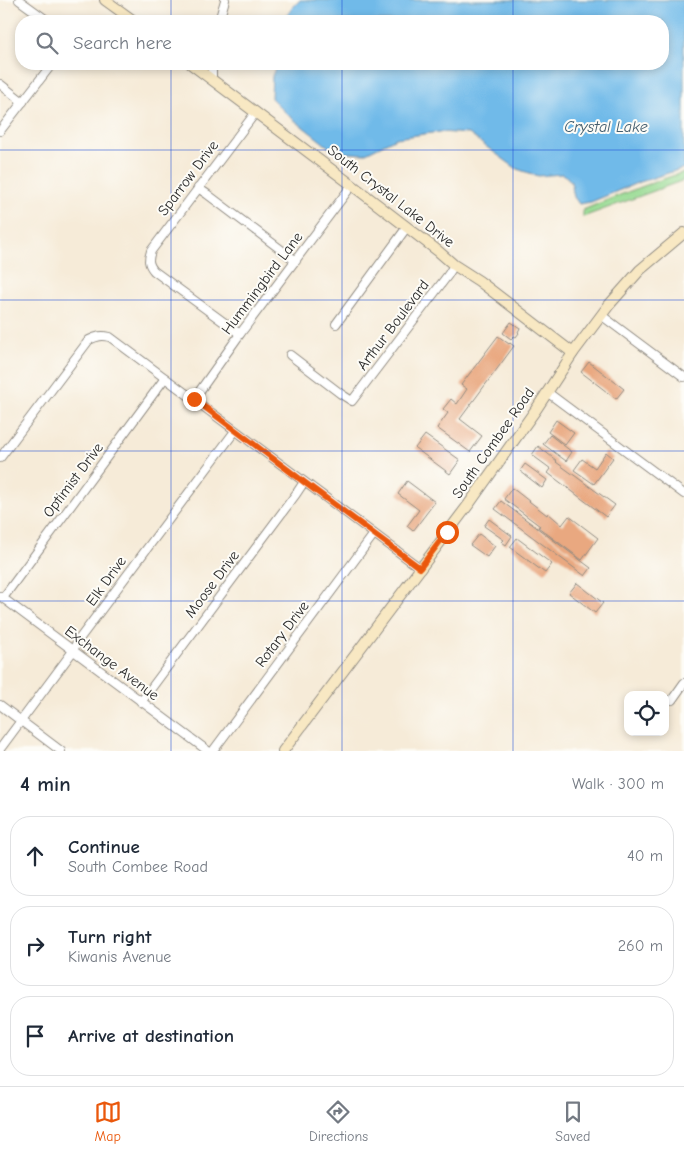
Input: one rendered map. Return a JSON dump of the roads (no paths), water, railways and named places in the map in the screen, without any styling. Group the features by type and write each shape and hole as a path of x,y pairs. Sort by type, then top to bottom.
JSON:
{"main road":[{"path":"106,0 126,15"},
{"name":"South Crystal Lake Drive","path":"199,70 408,227 454,265 479,281 573,353"},
{"name":"South Combee Road","path":"283,751 469,504 601,315 640,270 684,233"}],"street":[{"path":"19,0 40,15"},
{"path":"221,15 226,0"},
{"path":"0,132 47,70"},
{"path":"212,70 212,79"},
{"path":"0,84 23,102"},
{"name":"Sparrow Drive","path":"240,334 154,271 148,259 151,251 256,112"},
{"name":"Hummingbird Lane","path":"194,399 240,334 352,185"},
{"path":"198,188 296,261"},
{"path":"336,324 408,227"},
{"name":"Arthur Boulevard","path":"290,355 352,401 454,265"},
{"path":"601,315 684,376"},
{"path":"0,458 89,340 100,336 110,337 420,568"},
{"name":"Optimist Drive","path":"2,597 166,378"},
{"path":"548,392 684,494"},
{"name":"Elk Drive","path":"0,749 114,592 235,431"},
{"name":"Moose Drive","path":"141,702 304,482"},
{"name":"Rotary Drive","path":"213,751 374,534"},
{"name":"Exchange Avenue","path":"2,597 208,751"},
{"path":"672,700 684,683"},
{"path":"0,705 61,751"}],"water":[{"name":"Crystal Lake","path":"300,0 684,0 684,168 637,183 591,202 579,204 574,197 571,182 567,177 562,174 538,176 517,169 469,134 440,132 424,134 396,138 364,154 335,152 288,115 271,98 272,76 274,70 669,70 669,15 288,15"}]}
